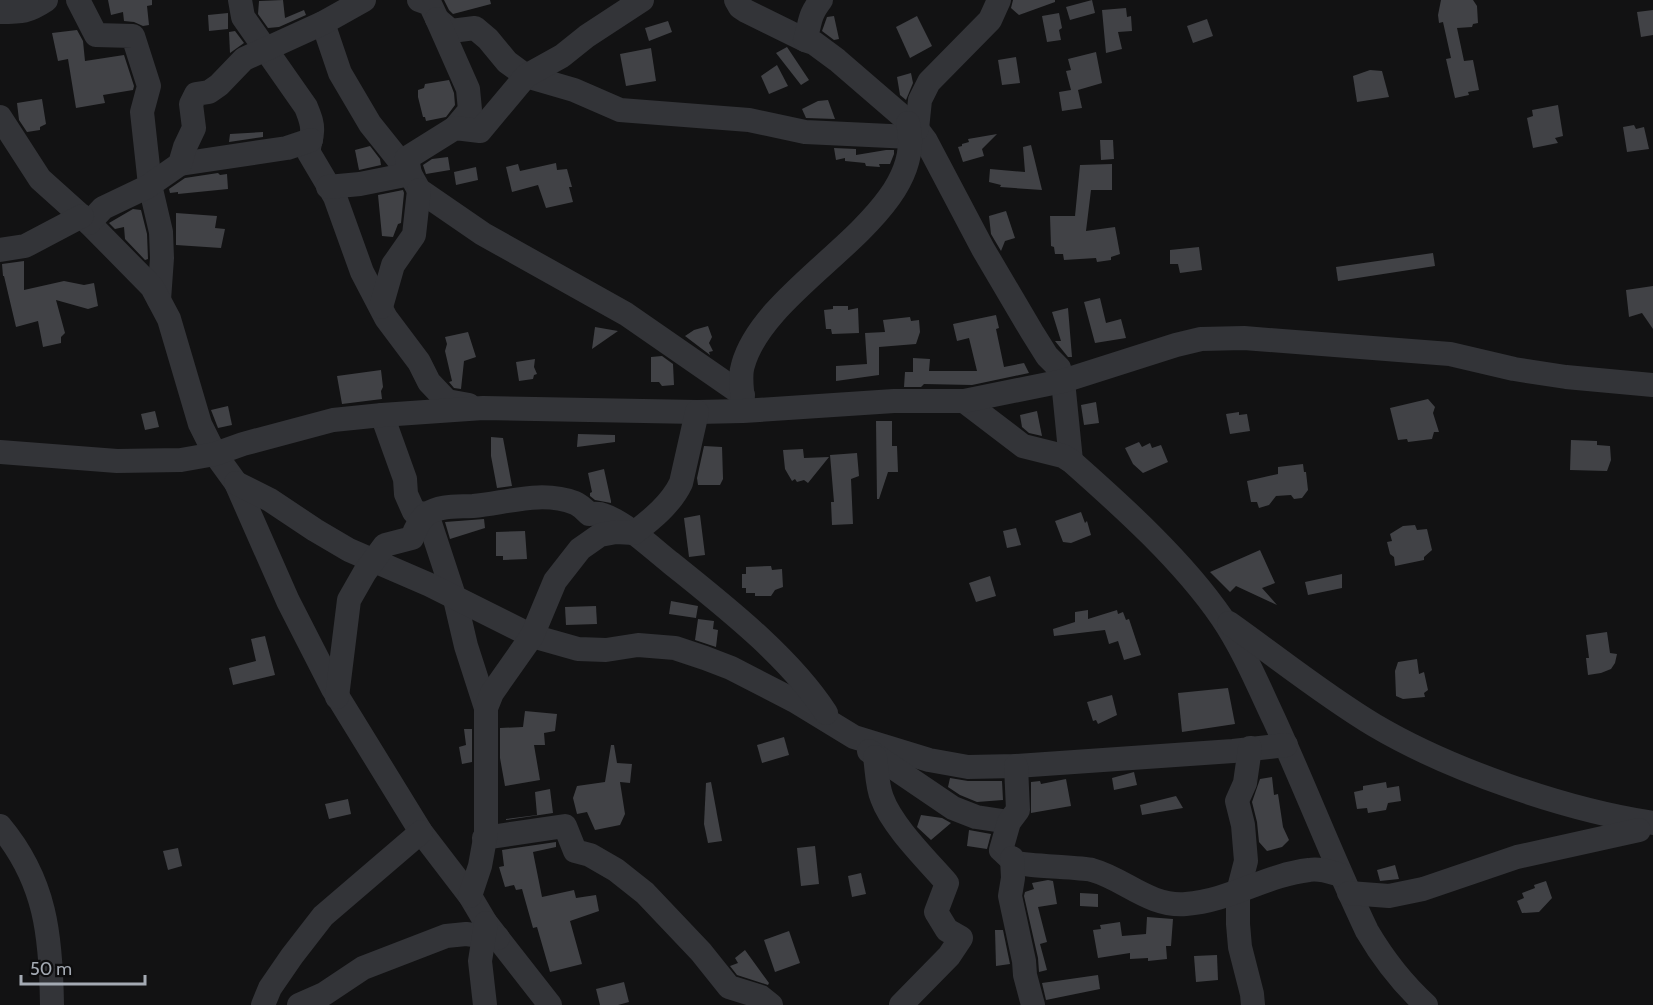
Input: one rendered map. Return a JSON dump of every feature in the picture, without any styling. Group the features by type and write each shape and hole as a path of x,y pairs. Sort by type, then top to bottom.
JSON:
{"street":[{"path":"0,12 19,13 32,10 46,0"},
{"path":"78,0 96,35 133,36 149,86 142,112 150,185 161,232 159,300"},
{"path":"240,0 243,17 306,107 312,126 309,153 339,205 362,272 381,307 404,343 420,362 429,382 447,401 483,408"},
{"path":"180,164 194,128 192,104 195,94 209,92 219,85 244,59 323,23 364,0"},
{"path":"381,307 393,265 414,235 414,182 407,158 455,128 470,110 468,89 437,19 430,4 420,0"},
{"path":"455,128 480,131 526,76 562,56 587,36 642,0"},
{"path":"736,0 746,11 814,44 837,60 926,141 983,249 1047,356 1059,368 1064,381 1071,461"},
{"path":"805,40 811,14 822,0"},
{"path":"743,403 742,368 748,350 770,317 810,276 849,242 902,180 912,129 929,82 990,20 999,0"},
{"path":"437,19 451,31 475,28 488,39 507,62 526,76 574,90 620,110 749,120 805,132 912,129"},
{"path":"323,23 340,73 370,124 414,182 483,234 626,314 743,403"},
{"path":"0,117 40,179 86,220 152,287 169,319 200,424 215,454 236,483 288,601 337,697 421,832 483,921 550,1005"},
{"path":"0,250 25,246 86,220 104,208 150,185 180,164 287,148 311,140"},
{"path":"328,187 414,182"},
{"path":"0,452 117,461 181,460 215,454 243,444 333,420 483,408 697,412 743,403 964,401 1064,381 1201,339 1244,338 1450,354 1514,369 1566,377 1653,385"},
{"path":"964,401 1023,446 1063,456 1071,461 1118,503 1171,557 1222,619 1262,692 1367,931 1386,962 1405,986 1426,1005"},
{"path":"486,708 492,693 532,636 555,581 580,549 600,535 616,532 634,533 652,519 677,492 697,412"},
{"path":"382,415 405,479 406,494 414,512 427,514 452,506 474,506 535,497 576,503 589,514 602,514 634,533 730,612 806,687 833,722"},
{"path":"236,483 270,500 315,531 373,562 430,585 532,636 578,648 606,650 638,645 675,648 731,668 833,722 854,737 875,757 953,808 976,817 1009,822"},
{"path":"337,697 349,600 357,584 385,545 412,538 415,529 427,514"},
{"path":"427,514 455,599 466,646 486,708 486,833 480,866 483,921 480,961 485,1005"},
{"path":"1222,619 1374,725 1420,749 1467,770 1646,826"},
{"path":"854,737 929,760 968,767 1016,766 1286,745"},
{"path":"1250,748 1245,783 1238,801 1246,861 1238,892 1240,947 1253,1005"},
{"path":"875,757 882,798 902,830 947,883 936,912 947,930 962,938 949,956 902,1005"},
{"path":"1016,766 1018,810 1009,822 1001,850 1019,864 1078,867 1095,871 1160,902 1184,904 1211,900 1276,878 1309,870 1323,870 1345,884 1389,896 1423,889 1517,857 1646,826"},
{"path":"0,826 24,860 44,907 51,947 52,1005"},
{"path":"484,838 565,826 575,851 590,855 616,870 645,893 701,952 729,987 760,998 771,1005"},
{"path":"263,1005 270,988 323,916 421,832"},
{"path":"1012,858 1013,878 1010,897 1024,961 1024,975 1033,1005"},
{"path":"299,1005 324,994 363,968 483,921"}],"building":[{"path":"108,0 152,0 152,5 147,6 149,25 143,26 124,21 123,12 111,15"},
{"path":"283,0 285,18 304,10 306,15 279,27 268,28 258,14 259,1"},
{"path":"444,0 490,0 491,4 453,14"},
{"path":"1013,0 1055,0 1055,2 1019,15 1011,8"},
{"path":"1092,0 1095,13 1070,20 1066,7"},
{"path":"1441,0 1473,0 1477,6 1478,23 1473,24 1472,27 1457,28 1464,61 1473,60 1479,90 1468,92 1469,95 1455,98 1446,59 1451,58 1443,22 1439,23"},
{"path":"1126,8 1127,17 1131,16 1132,31 1118,32 1122,49 1106,53 1102,10"},
{"path":"1653,10 1653,35 1641,37 1637,12"},
{"path":"228,13 228,29 209,31 208,15"},
{"path":"1059,13 1062,28 1059,30 1061,40 1047,42 1042,16"},
{"path":"834,16 839,39 834,40 822,31 827,17"},
{"path":"917,16 932,46 910,58 896,27"},
{"path":"1207,19 1213,36 1193,43 1187,26"},
{"path":"668,21 672,32 649,41 645,28"},
{"path":"77,30 83,41 85,61 124,55 134,86 133,90 103,95 105,103 76,108 68,59 58,61 52,33"},
{"path":"235,31 244,43 230,53 229,32"},
{"path":"787,47 809,80 801,85 776,53"},
{"path":"651,48 656,81 626,86 620,54"},
{"path":"1096,52 1102,83 1078,90 1082,108 1062,111 1059,92 1071,90 1066,71 1071,70 1068,59"},
{"path":"1016,57 1020,83 1002,85 998,60"},
{"path":"777,65 788,86 769,94 761,76"},
{"path":"1370,70 1382,71 1389,97 1357,102 1353,76"},
{"path":"911,73 913,83 906,100 900,95 897,77"},
{"path":"449,80 454,93 455,105 446,117 426,121 423,117 418,90 424,88 425,84"},
{"path":"42,99 46,124 40,127 40,130 27,132 19,120 17,103"},
{"path":"828,100 835,119 806,118 802,109 818,101"},
{"path":"1558,105 1563,136 1555,138 1558,143 1533,148 1527,118 1533,116 1532,110"},
{"path":"1634,125 1636,129 1644,127 1649,149 1627,152 1623,127"},
{"path":"263,132 263,137 229,142 230,134"},
{"path":"997,134 982,149 984,156 963,162 958,147 969,142 968,139"},
{"path":"1100,140 1113,140 1114,159 1101,160"},
{"path":"1031,145 1042,190 1000,187 1001,185 989,182 990,169 1025,172 1023,147"},
{"path":"370,146 380,159 381,165 359,170 355,150"},
{"path":"834,148 856,149 856,155 886,150 894,150 894,154 890,164 879,164 880,167 866,166 865,163 845,161 845,158 836,160"},
{"path":"448,157 450,170 426,174 423,165 432,159"},
{"path":"556,163 557,170 567,169 573,202 546,208 538,185 512,192 506,167 518,164 520,171"},
{"path":"1112,164 1112,190 1091,190 1086,231 1115,227 1120,254 1111,257 1111,260 1097,262 1096,258 1064,260 1063,254 1055,254 1054,247 1051,246 1050,216 1075,216 1080,165"},
{"path":"476,167 478,180 456,185 454,172"},
{"path":"218,173 227,174 228,189 170,193 169,189 185,178"},
{"path":"403,190 401,223 398,224 393,237 382,236 378,195"},
{"path":"133,209 141,210 147,234 148,259 145,260 125,239 124,227 115,229 109,223"},
{"path":"1006,211 1015,238 1005,241 1001,251 991,234 989,216"},
{"path":"176,213 217,216 215,228 225,229 221,248 176,245"},
{"path":"1199,247 1202,270 1180,273 1178,264 1170,264 1170,250"},
{"path":"1433,253 1435,266 1338,281 1336,267"},
{"path":"24,261 24,290 64,281 84,285 94,283 98,306 88,309 56,300 65,333 61,337 61,343 43,347 38,321 16,327 2,264"},
{"path":"1653,286 1653,329 1642,313 1629,317 1626,290"},
{"path":"1100,298 1106,323 1121,319 1126,338 1095,343 1084,302"},
{"path":"833,306 848,306 848,310 858,308 859,333 832,334 831,329 826,329 824,310 833,309"},
{"path":"1068,308 1072,357 1068,357 1055,341 1061,341 1052,312"},
{"path":"996,315 999,328 996,329 1004,367 1024,363 1029,373 972,385 924,384 921,387 904,387 905,372 913,372 913,358 930,359 929,371 977,371 969,338 957,341 953,324"},
{"path":"910,317 911,321 919,320 920,332 916,344 879,347 879,375 836,381 836,366 867,364 865,333 885,332 883,320"},
{"path":"708,326 712,337 709,343 713,351 709,352 710,355 685,336 694,330"},
{"path":"595,327 618,331 592,349"},
{"path":"468,332 476,357 464,361 461,389 454,388 449,382 452,381 445,351 447,344 445,337"},
{"path":"662,356 673,364 674,385 662,386 659,382 651,382 651,357"},
{"path":"535,359 534,367 537,374 533,379 519,381 516,362"},
{"path":"381,370 382,399 342,404 337,376"},
{"path":"1428,399 1435,407 1433,413 1439,432 1434,432 1432,439 1408,442 1407,439 1398,440 1390,408"},
{"path":"1096,402 1099,423 1084,425 1081,405"},
{"path":"228,406 232,425 218,428 211,410"},
{"path":"155,411 159,427 145,430 141,414"},
{"path":"1037,411 1042,436 1029,433 1022,427 1020,415"},
{"path":"1239,412 1239,415 1247,414 1250,431 1230,434 1226,414"},
{"path":"876,421 892,421 892,446 897,446 898,472 888,472 879,499 877,499"},
{"path":"578,434 615,435 615,442 577,447"},
{"path":"491,437 503,438 512,486 497,488 491,456"},
{"path":"1571,440 1597,441 1597,445 1610,446 1611,460 1607,471 1570,470"},
{"path":"1139,442 1142,447 1150,443 1152,448 1161,445 1168,462 1143,473 1133,464 1125,448"},
{"path":"704,446 722,447 723,479 720,485 698,485 697,478"},
{"path":"803,449 804,458 829,457 808,483 804,480 792,481 785,469 783,450"},
{"path":"857,453 859,476 851,479 853,524 832,525 831,502 834,502 830,455"},
{"path":"1303,464 1308,490 1302,498 1294,499 1291,495 1276,496 1269,505 1259,508 1257,502 1251,502 1247,481 1278,474 1278,467"},
{"path":"604,469 611,503 595,500 590,496 592,492 588,473"},
{"path":"1081,512 1085,523 1087,521 1091,535 1071,543 1063,542 1055,521"},
{"path":"700,515 705,555 689,557 684,518"},
{"path":"484,519 485,528 450,539 445,522"},
{"path":"1415,525 1417,530 1427,529 1432,550 1424,557 1424,560 1395,566 1394,557 1390,554 1387,542 1392,541 1390,534 1403,526"},
{"path":"1016,528 1021,545 1007,548 1003,531"},
{"path":"525,531 527,559 503,560 503,556 496,556 496,532"},
{"path":"1260,550 1275,583 1262,588 1277,605 1236,586 1230,592 1210,572"},
{"path":"771,566 772,570 782,569 783,587 775,590 771,596 755,596 755,593 746,593 746,588 742,588 742,574 746,574 746,567"},
{"path":"1342,574 1342,588 1308,595 1305,582"},
{"path":"990,576 996,596 976,602 969,583"},
{"path":"671,601 698,606 696,618 669,614"},
{"path":"596,606 597,624 566,625 565,607"},
{"path":"1088,610 1088,619 1117,610 1118,614 1123,612 1126,620 1129,619 1141,655 1124,660 1118,641 1109,644 1105,630 1054,636 1053,629 1075,622 1075,612"},
{"path":"698,619 714,621 713,629 718,630 716,647 695,640"},
{"path":"1607,632 1610,653 1617,654 1615,663 1611,669 1588,675 1586,658 1589,658 1586,635"},
{"path":"265,636 275,675 233,685 229,668 256,661 251,639"},
{"path":"1417,659 1419,674 1424,672 1428,690 1424,693 1425,697 1403,699 1396,696 1395,671 1398,662"},
{"path":"1228,688 1235,724 1182,732 1178,693"},
{"path":"1112,695 1117,715 1098,724 1096,720 1093,721 1087,702"},
{"path":"525,711 557,714 555,731 544,733 545,745 534,745 540,780 505,786 500,758 500,728 523,727"},
{"path":"464,729 472,729 472,762 462,764 459,747 466,745"},
{"path":"784,737 789,755 762,763 757,745"},
{"path":"611,745 614,745 617,763 632,764 630,783 620,782 625,814 620,825 595,830 587,812 577,814 573,798 577,786 605,782"},
{"path":"1134,772 1137,785 1114,790 1112,778"},
{"path":"1272,777 1274,795 1278,794 1283,827 1289,840 1282,847 1267,851 1259,842 1252,802 1260,779"},
{"path":"950,778 968,781 1002,781 1003,800 977,802 960,795 948,787"},
{"path":"1066,779 1071,806 1031,813 1031,782 1040,781 1041,784"},
{"path":"711,782 722,841 708,843 704,824 706,783"},
{"path":"1386,782 1387,788 1399,786 1401,801 1388,803 1386,810 1368,813 1367,808 1357,809 1354,792 1363,790 1363,786"},
{"path":"550,789 553,813 506,820 537,815 535,792"},
{"path":"1176,796 1183,808 1142,815 1140,805"},
{"path":"348,799 351,814 329,819 325,804"},
{"path":"921,815 942,818 951,823 931,840 917,827"},
{"path":"969,830 991,834 987,849 967,846"},
{"path":"556,842 556,847 533,852 542,897 574,890 576,898 596,895 599,911 570,921 582,964 550,972 537,927 533,928 522,889 516,890 514,885 505,887 499,867 504,866 502,850"},
{"path":"815,846 819,884 801,886 797,848"},
{"path":"178,848 182,866 168,870 163,851"},
{"path":"1395,865 1399,879 1380,881 1377,870"},
{"path":"861,873 866,894 852,897 848,876"},
{"path":"1053,881 1057,904 1038,907 1047,942 1040,944 1047,970 1039,972 1024,896 1025,892 1034,889 1032,883"},
{"path":"1546,881 1552,898 1539,912 1522,913 1517,901 1524,898 1522,893"},
{"path":"1080,893 1098,894 1098,907 1080,906"},
{"path":"1147,917 1173,919 1171,946 1166,946 1167,959 1148,961 1148,958 1130,959 1130,953 1098,958 1093,930 1101,929 1100,925 1120,922 1122,936 1146,934"},
{"path":"995,930 1003,930 1010,964 996,966"},
{"path":"789,931 800,963 775,972 764,940"},
{"path":"745,950 769,983 768,985 737,975 730,966 738,963 735,958"},
{"path":"1217,955 1218,980 1196,982 1194,956"},
{"path":"1098,975 1100,989 1046,1000 1042,983"},
{"path":"624,982 629,1002 618,1005 600,1005 596,989"}]}
